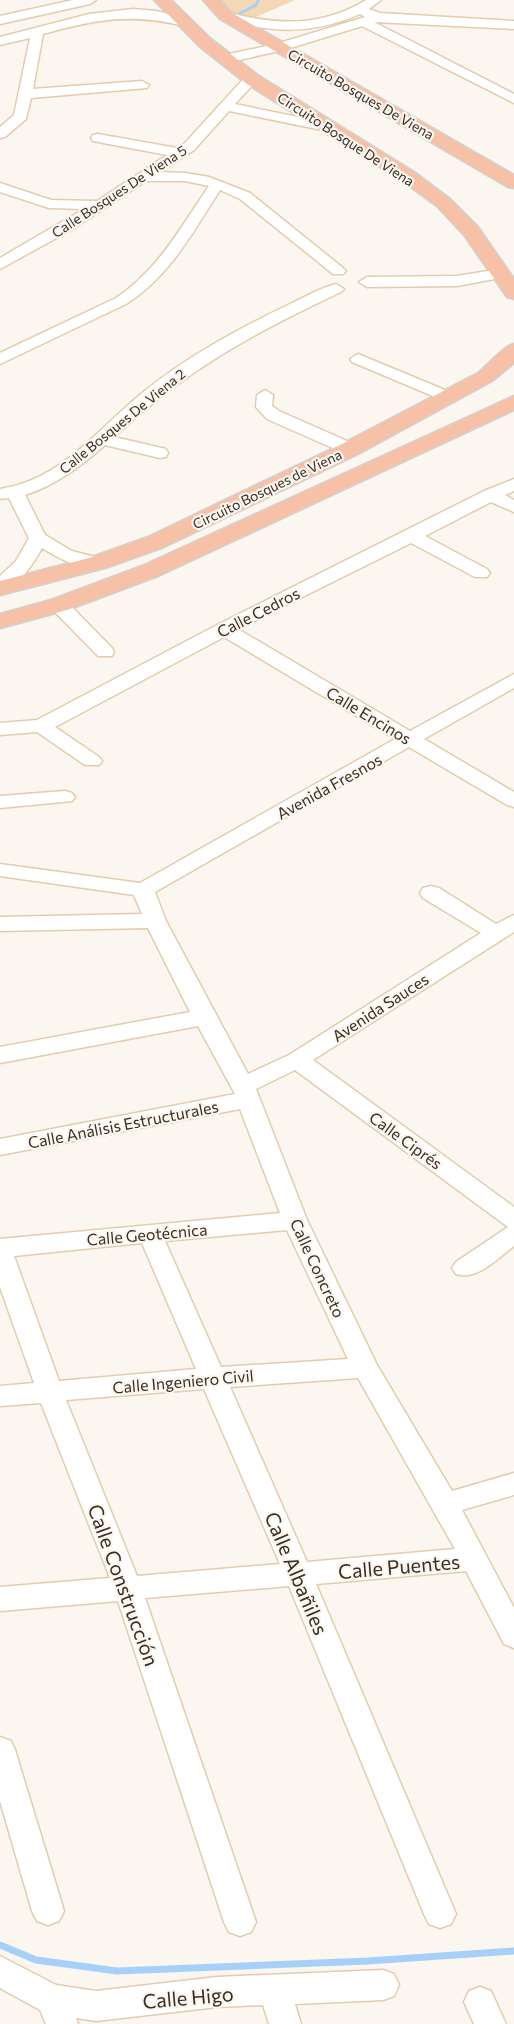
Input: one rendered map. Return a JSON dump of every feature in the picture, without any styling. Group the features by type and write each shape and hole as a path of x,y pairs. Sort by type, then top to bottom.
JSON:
{"main road":[{"name":"Circuito Bosque De Viena","path":"162,0 180,21 225,59 442,202 458,216 489,255 506,269 514,293"},
{"name":"Circuito Bosques De Viena","path":"211,0 226,16 514,183"},
{"name":"Circuito Bosques de Viena","path":"0,587 97,563 156,542 350,449 504,366"},
{"path":"504,366 514,385"},
{"name":"Circuito Bosques de Viena","path":"0,621 59,605 150,571 514,402"}],"street":[{"path":"225,59 279,47 362,15 375,0"},
{"path":"0,6 5,19 94,1"},
{"path":"94,1 99,6 109,9"},
{"path":"59,26 64,19 94,1"},
{"path":"61,7 163,15 180,21"},
{"path":"0,42 106,14 128,11"},
{"path":"362,15 387,31 514,99"},
{"path":"226,16 253,25 277,28 311,26 362,15 514,25"},
{"path":"0,134 21,116 37,33"},
{"path":"0,42 10,43 33,52"},
{"name":"Calle Bosques De Viena 5","path":"0,264 66,228 97,205 145,177 192,155 224,106 252,78"},
{"path":"25,94 142,85"},
{"path":"224,106 327,127"},
{"path":"98,138 192,155 217,184"},
{"path":"145,177 181,175 217,184 245,196 338,271"},
{"path":"0,359 138,290 156,274 217,184"},
{"path":"0,187 49,204 97,205"},
{"path":"49,204 63,219 66,228"},
{"path":"336,289 327,285 323,279 328,274 338,271 356,272 367,278 367,282 438,282 506,269"},
{"name":"Calle Bosques De Viena 2","path":"8,494 68,467 103,439 147,398 195,362 260,324 336,289 355,289 367,282"},
{"path":"357,359 446,396"},
{"path":"265,395 264,407 273,415 350,449"},
{"path":"103,439 160,453"},
{"name":"Calle Cedros","path":"0,729 41,726 224,630 514,484"},
{"path":"8,494 38,538 66,555 97,563"},
{"path":"490,495 514,507"},
{"path":"410,535 481,573"},
{"path":"0,587 24,564 38,538"},
{"path":"59,605 105,652"},
{"name":"Calle Encinos","path":"224,630 514,801"},
{"name":"Avenida Fresnos","path":"142,890 514,680"},
{"path":"41,726 92,761"},
{"path":"0,802 65,797"},
{"path":"0,870 142,890"},
{"name":"Calle Concreto","path":"142,890 155,921 244,1093 295,1220 365,1368 445,1504 514,1636"},
{"path":"431,893 505,928"},
{"path":"0,924 155,921"},
{"name":"Avenida Sauces","path":"244,1093 505,928"},
{"path":"0,1055 204,1017"},
{"name":"Calle Ciprés","path":"297,1060 514,1220"},
{"name":"Calle Análisis Estructurales","path":"0,1147 244,1093"},
{"name":"Calle Geotécnica","path":"0,1249 295,1220"},
{"name":"Calle Albañiles","path":"150,1234 298,1574 440,1914"},
{"path":"465,1268 514,1234"},
{"name":"Calle Construcción","path":"0,1249 50,1392 128,1588 240,1922"},
{"name":"Calle Ingeniero Civil","path":"0,1396 211,1378 365,1368"},
{"path":"445,1504 514,1484"},
{"name":"Calle Puentes","path":"0,1599 474,1560"},
{"path":"0,1750 48,1911"},
{"name":"Calle Higo","path":"0,1971 57,2011 217,1992 384,1985"},
{"path":"274,1990 285,2024"}],"shaded area":[{"path":"218,0 295,0 249,20 224,8"}],"waterway":[{"path":"235,16 256,5 258,0"},
{"path":"0,1945 36,1960 117,1971 368,1961 514,1951"}]}
